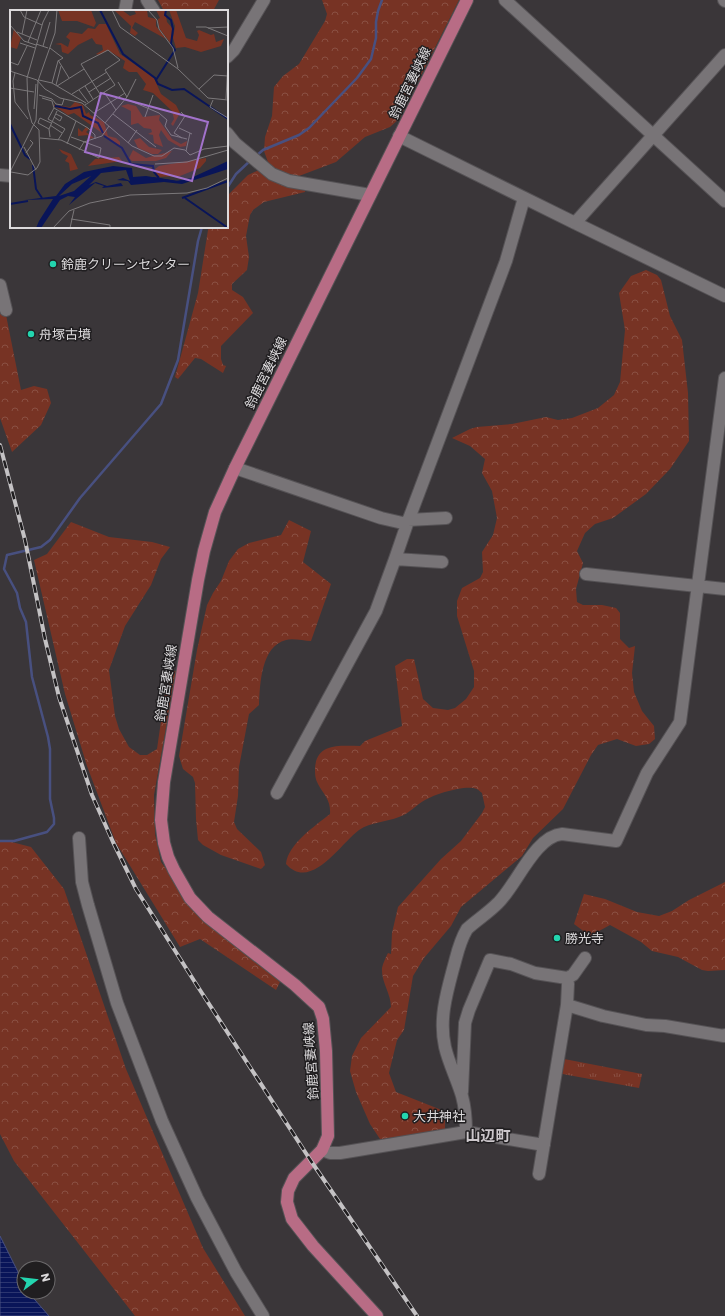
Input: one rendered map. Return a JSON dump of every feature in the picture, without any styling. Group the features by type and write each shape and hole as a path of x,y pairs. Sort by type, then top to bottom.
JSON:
{"main road":[{"name":"鈴鹿宮妻峡線","path":"377,1316 313,1246 292,1219 288,1208 288,1191 294,1178 322,1150 328,1136 326,1052 323,1019 320,1007 199,909 190,898 168,857 162,832 161,814 164,782 198,580 204,551 215,512 235,468 467,0"}],"street":[{"path":"125,10 127,0"},
{"path":"147,0 153,10"},
{"path":"228,56 234,50 264,0"},
{"path":"505,0 725,201"},
{"path":"574,223 654,136 725,55"},
{"path":"228,134 245,152 272,174 289,181 370,195"},
{"path":"399,136 725,296"},
{"path":"0,175 10,176"},
{"path":"277,793 376,611 506,261 524,198"},
{"path":"0,285 6,310"},
{"path":"462,1096 450,1066 445,1047 443,1028 444,1009 463,935 467,929 498,903 509,891 532,856 554,835 562,834 616,841 647,773 680,722 725,378"},
{"path":"235,468 381,518 408,522 446,518"},
{"path":"395,559 442,562"},
{"path":"586,574 725,589"},
{"path":"79,838 82,882 88,905 118,1003 162,1121 197,1198 236,1272 263,1316"},
{"path":"466,1132 462,1096 465,1023 468,1010 490,960 511,964 535,973 567,978 574,975 585,958"},
{"path":"539,1174 567,1005 567,978"},
{"path":"567,1005 603,1016 646,1025 665,1026 725,1035"},
{"path":"322,1150 340,1154 466,1132 544,1145"}],"green space":[{"path":"158,0 219,0 214,10 163,10"},
{"path":"322,0 459,0 399,119 390,127 365,137 336,162 299,176 286,176 269,165 264,151 265,137 272,116 274,87 283,76 299,64 325,21 327,14"},
{"path":"259,170 306,186 305,192 264,202 253,210 250,215 246,236 249,257 247,270 232,284 232,290 243,297 253,313 221,346 221,359 223,365 226,366 223,373 201,359 195,358 178,379 175,377 198,293 209,228 228,228 228,195 248,175"},
{"path":"646,270 657,275 661,280 670,316 682,340 688,393 689,441 670,469 646,494 613,518 595,524 585,533 577,551 583,563 576,589 577,602 583,605 602,605 616,608 620,613 620,639 629,648 635,646 632,673 634,692 642,711 654,726 655,739 649,744 636,746 617,739 598,745 591,755 563,809 533,838 522,856 461,907 451,926 424,958 413,976 404,1030 397,1040 389,1073 396,1092 439,1109 445,1113 445,1129 382,1142 370,1124 356,1092 350,1071 352,1056 361,1038 391,1007 391,1002 383,978 382,968 388,953 391,954 392,933 398,907 441,859 461,841 485,807 482,793 477,789 458,789 436,795 425,800 403,816 368,825 359,830 335,854 315,869 305,872 296,871 286,864 292,849 303,836 330,814 327,798 316,778 316,760 320,754 331,747 360,746 365,741 402,726 395,666 407,659 414,659 423,699 433,708 448,710 455,708 466,699 474,687 474,671 457,616 457,601 462,588 480,578 483,572 482,552 493,535 497,518 492,491 482,473 485,459 470,446 452,438 477,427 512,424 546,417 558,420 572,418 598,408 614,395 620,382 625,330 619,293 631,276"},
{"path":"0,285 21,390 34,386 47,389 51,403 41,425 12,452 0,418"},
{"path":"289,520 311,531 303,562 331,584 311,641 289,639 278,644 271,650 261,677 259,705 249,714 239,767 238,796 234,822 237,829 261,852 265,865 261,869 221,855 203,845 198,840 195,783 193,777 183,769 179,756 197,650 207,605 221,581 229,561 238,549 249,543 281,535"},
{"path":"71,522 109,537 152,542 170,547 161,559 151,585 125,626 109,670 115,716 119,729 129,747 140,755 147,755 157,749 168,672 176,671 154,795 155,834 161,862 208,922 280,982 276,990 200,939 180,947 116,843 87,766 65,694 34,560 47,554"},
{"path":"4,840 31,847 64,889 126,1069 203,1248 245,1316 135,1316 14,1161 0,1134 0,842"},
{"path":"725,882 725,970 702,970 678,957 652,951 641,942 610,925 590,936 574,924 584,894 605,899 637,912 659,916 672,911 689,900"},
{"path":"559,1058 642,1074 639,1088 557,1073"}],"shaded area":[{"path":"0,1236 16,1268 16,1300 35,1300 49,1316 0,1316"}],"waterway":[{"path":"256,156 263,150 299,135 309,128 357,78 371,59 376,38 378,11 382,0"},
{"path":"228,186 236,174 251,160"},
{"path":"0,841 14,841 47,832 54,824 50,799 50,749 48,737 32,677 26,622 20,608 17,593 4,569 7,555 41,547 50,540 80,498 161,404 178,360 198,241 202,228"}],"railway":[{"path":"0,445 25,540 45,639 59,697 92,795 113,842 136,889 198,987 311,1161 417,1316"}],"place":[{"name":"鈴鹿クリーンセンター","path":"53,264"},
{"name":"舟塚古墳","path":"31,334"},
{"name":"勝光寺","path":"557,938"},
{"name":"大井神社","path":"405,1116"}],"district":[{"name":"山辺町","path":"488,1135"}]}
